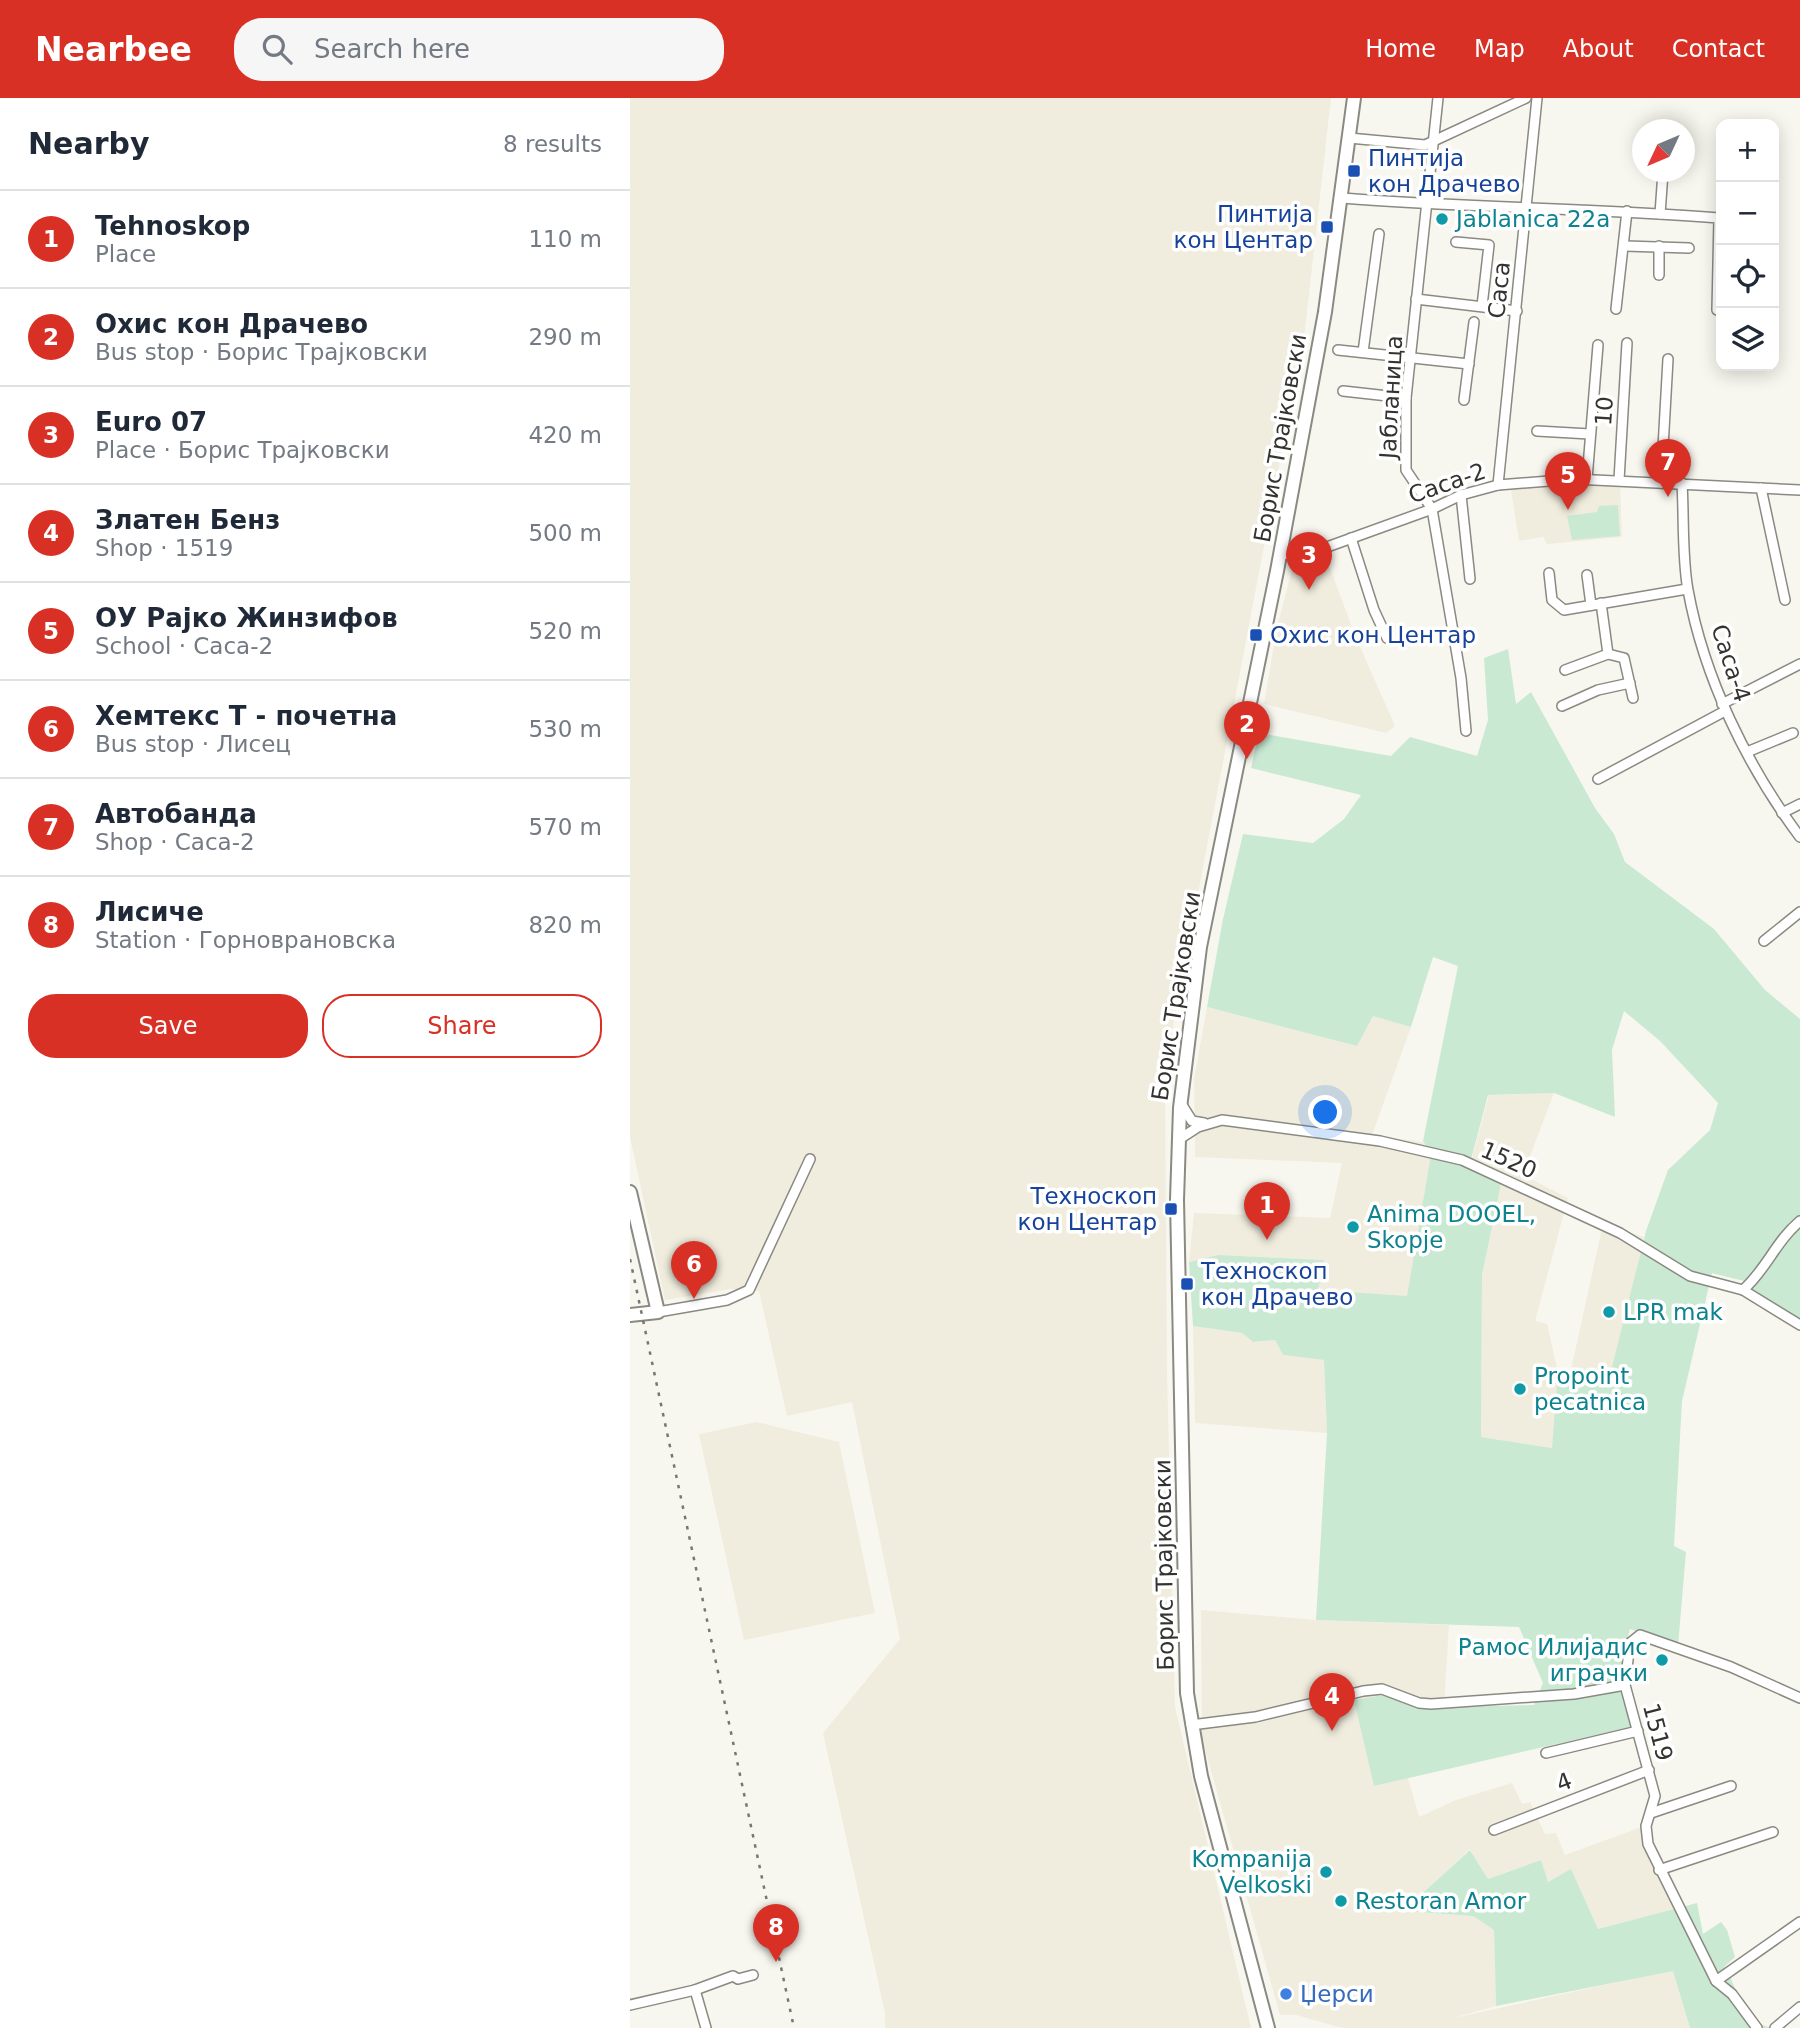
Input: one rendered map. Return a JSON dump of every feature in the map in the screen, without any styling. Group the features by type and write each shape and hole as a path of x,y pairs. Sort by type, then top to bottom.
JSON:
{"main road":[{"name":"Борис Трајковски","path":"1268,2028 1218,1842 1191,1725 1187,1693 1178,1140 1180,1100 1200,947 1280,555 1342,198 1354,98"},
{"path":"630,1192 658,1312 630,1315"}],"street":[{"name":"Јабланица","path":"1438,98 1406,398 1406,470 1432,509 1461,678 1466,731"},
{"path":"1349,138 1425,145 1526,98"},
{"name":"Саса","path":"1498,485 1537,98"},
{"path":"1660,214 1662,182"},
{"path":"1342,198 1427,205 1627,211 1719,218 1717,308"},
{"path":"1616,309 1627,211"},
{"path":"1363,352 1379,234"},
{"path":"1456,242 1489,245 1482,306"},
{"path":"1625,246 1689,248"},
{"path":"1659,246 1659,275"},
{"path":"1416,299 1517,311"},
{"path":"1464,400 1474,322"},
{"name":"10","path":"1619,480 1627,343"},
{"path":"1587,479 1598,345"},
{"path":"1338,350 1469,364"},
{"path":"1661,483 1668,359"},
{"path":"1343,391 1406,398"},
{"path":"1537,431 1590,434"},
{"name":"Саса-2","path":"1280,555 1316,551 1432,509 1461,495 1498,485 1587,479 1800,490"},
{"name":"Саса-4","path":"1682,483 1687,589 1724,707 1782,813 1800,837"},
{"path":"1761,488 1785,600"},
{"path":"1461,495 1470,579"},
{"path":"1350,538 1374,610 1387,638"},
{"path":"1549,573 1552,600 1558,608 1564,610 1687,589"},
{"path":"1587,575 1591,605"},
{"path":"1601,603 1608,654"},
{"path":"1565,670 1608,654 1624,657 1633,698"},
{"path":"1598,779 1800,664"},
{"path":"1562,706 1598,690 1630,683"},
{"path":"1747,752 1793,733"},
{"path":"1782,813 1800,804"},
{"path":"1764,941 1800,912"},
{"path":"1180,1100 1192,1121 1206,1123"},
{"name":"1520","path":"1178,1140 1206,1123 1222,1120 1255,1122 1440,1153 1526,1188 1620,1233 1690,1276 1743,1290 1800,1325"},
{"path":"658,1312 727,1300 749,1290 810,1159"},
{"path":"1743,1290 1763,1269 1782,1238 1800,1221"},
{"path":"1625,1685 1630,1643 1640,1635 1731,1667 1800,1698"},
{"name":"1519","path":"1191,1725 1255,1717 1363,1690 1382,1689 1431,1704 1574,1694 1625,1685 1655,1797 1645,1836 1659,1870 1716,1982 1732,1994 1757,2028"},
{"path":"1546,1754 1638,1731"},
{"name":"4","path":"1494,1830 1649,1770"},
{"path":"1651,1813 1731,1786"},
{"path":"1659,1870 1773,1832"},
{"path":"1716,1982 1800,1922"},
{"path":"630,2005 695,1990 733,1976 738,1979 753,1975"},
{"path":"695,1990 706,2028"},
{"path":"1774,2028 1800,2007"}],"shaded area":[{"path":"630,98 1331,98 1305,330 1165,1068 1167,1372 1175,1707 1251,2028 885,2028 885,2013 823,1733 900,1639 852,1402 787,1416 759,1291 731,1289 665,1300 630,1137"},
{"path":"1620,480 1622,537 1547,544 1543,537 1519,541 1510,484"},
{"path":"1324,551 1354,633 1395,726 1386,733 1264,704 1277,627 1294,562"},
{"path":"1207,1007 1357,1046 1373,1015 1411,1027 1372,1135 1423,1142 1431,1154 1407,1297 1317,1290 1324,1260 1218,1255 1189,1262 1194,1213 1330,1218 1342,1163 1195,1157 1194,1079"},
{"path":"1554,1093 1523,1175 1568,1198 1535,1321 1547,1324 1558,1372 1556,1431 1552,1448 1481,1437 1482,1275 1502,1179 1469,1169 1489,1095"},
{"path":"1603,1224 1644,1237 1609,1384 1571,1370"},
{"path":"1193,1326 1242,1333 1253,1342 1275,1340 1283,1355 1324,1360 1327,1433 1195,1423"},
{"path":"757,1422 839,1442 875,1613 744,1640 699,1434"},
{"path":"1201,1610 1316,1620 1449,1625 1444,1707 1374,1786 1408,1778 1419,1817 1456,1800 1512,1783 1522,1804 1530,1802 1545,1834 1556,1833 1565,1855 1644,1826 1679,1908 1598,1929 1571,1870 1547,1882 1541,1860 1488,1879 1470,1849 1404,1911 1473,1916 1494,1930 1496,2006 1449,2019 1673,1970 1690,2028 1342,2028 1296,2015 1280,2015 1202,1739"}],"green space":[{"path":"1618,505 1620,536 1572,540 1567,516 1597,512 1599,506"},
{"path":"1508,649 1516,704 1531,692 1595,808 1614,834 1625,862 1714,929 1765,990 1800,1019 1800,1327 1749,1294 1744,1281 1712,1273 1682,1401 1674,1546 1686,1552 1678,1646 1630,1629 1625,1648 1631,1727 1374,1786 1354,1700 1385,1695 1444,1707 1534,1705 1543,1683 1519,1627 1316,1620 1327,1433 1324,1360 1283,1355 1275,1340 1253,1342 1242,1333 1193,1326 1189,1262 1218,1255 1324,1260 1318,1290 1407,1296 1431,1154 1423,1141 1458,966 1433,957 1411,1027 1373,1016 1357,1046 1207,1007 1223,919 1243,834 1313,843 1344,819 1361,795 1251,768 1259,733 1391,756 1410,737 1477,756 1488,720 1484,658","holes":["1624,1011 1660,1041 1718,1103 1710,1130 1668,1170 1646,1231 1608,1383 1571,1370 1558,1372 1552,1448 1481,1437 1482,1275 1502,1179 1469,1167 1488,1095 1554,1093 1615,1117 1612,1050"]},
{"path":"1470,1850 1488,1879 1541,1860 1548,1882 1571,1869 1598,1929 1697,1903 1703,1934 1721,1922 1727,1930 1735,1957 1724,1967 1746,2011 1760,2024 1771,2028 1690,2028 1673,1971 1496,2006 1494,1930 1473,1916 1403,1911"}],"railway":[{"path":"630,1259 794,2028"}],"place":[{"name":"Пинтија кон Драчево","path":"1354,171"},
{"name":"Jablanica 22a","path":"1442,219"},
{"name":"Пинтија кон Центар","path":"1327,227"},
{"name":"Автобанда","path":"1668,497"},
{"name":"ОУ Рајко Жинзифов","path":"1568,510"},
{"name":"Euro 07","path":"1309,590"},
{"name":"Охис кон Центар","path":"1256,635"},
{"name":"Охис кон Драчево","path":"1247,759"},
{"name":"Техноскоп кон Центар","path":"1171,1209"},
{"name":"Anima DOOEL, Skopje","path":"1353,1227"},
{"name":"Tehnoskop","path":"1267,1240"},
{"name":"Техноскоп кон Драчево","path":"1187,1284"},
{"name":"Хемтекс Т - почетна","path":"694,1299"},
{"name":"LPR mak","path":"1609,1312"},
{"name":"Propoint pecatnica","path":"1520,1389"},
{"name":"Рамос Илијадис играчки","path":"1662,1660"},
{"name":"Златен Бенз","path":"1332,1731"},
{"name":"Kompanija Velkoski","path":"1326,1872"},
{"name":"Restoran Amor","path":"1341,1901"},
{"name":"Лисиче","path":"776,1962"},
{"name":"Џерси","path":"1286,1994"}]}
